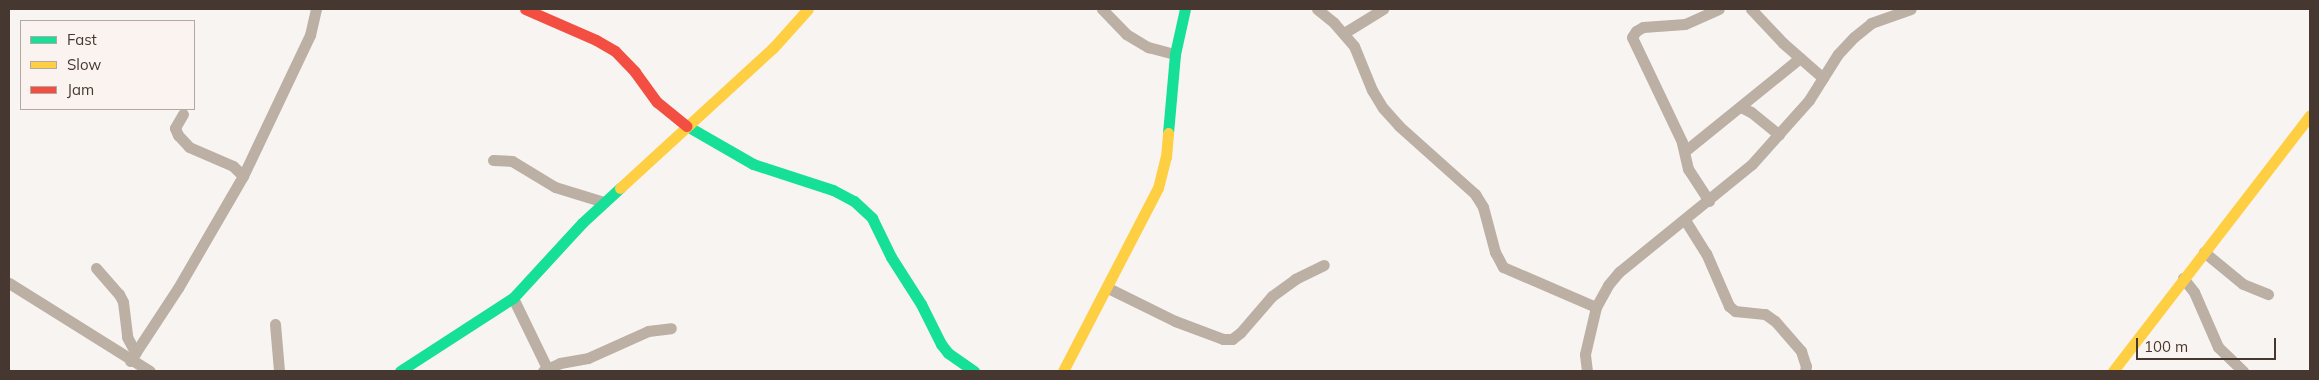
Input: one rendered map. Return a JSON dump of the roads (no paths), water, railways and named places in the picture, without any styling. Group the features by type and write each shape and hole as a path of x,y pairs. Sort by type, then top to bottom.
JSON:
{"street":[{"path":"133,357 178,288 243,176 310,35 316,9"},
{"path":"525,9 596,40 615,51 636,72 657,102 688,127 754,164 788,177 833,190 854,201 872,218 891,257 921,304 941,344 948,352 974,371"},
{"path":"400,371 513,298 582,223 629,182 773,48 808,9"},
{"path":"1102,9 1126,34 1148,47 1175,54"},
{"path":"1063,371 1108,288 1158,188 1163,171 1175,54 1185,9"},
{"path":"1317,9 1344,33 1354,46 1372,90 1383,108 1399,126 1475,194 1482,207 1495,252 1504,267 1596,308"},
{"path":"1344,33 1383,9"},
{"path":"1751,9 1823,78"},
{"path":"1587,371 1585,354 1596,308 1608,285 1619,272 1709,201 1752,164 1809,100 1838,54 1854,37 1871,24 1910,9"},
{"path":"1709,201 1688,169 1685,161 1685,151 1632,37 1636,31 1643,27 1685,24 1714,10"},
{"path":"1685,151 1800,58"},
{"path":"1741,107 1779,135"},
{"path":"183,114 175,128 178,135 190,147 233,166 243,176"},
{"path":"2113,371 2310,115"},
{"path":"493,160 512,161 555,187 604,202"},
{"path":"1685,220 1706,253 1729,306 1735,311 1765,314 1775,321 1800,351 1806,366 1805,371"},
{"path":"2204,252 2243,284 2268,294"},
{"path":"1108,288 1174,320 1223,339 1232,339 1240,333 1272,296 1295,279 1324,265"},
{"path":"96,268 119,294 123,302 127,337 133,357"},
{"path":"2183,278 2194,292 2218,347 2243,371"},
{"path":"9,284 133,357 150,371"},
{"path":"513,298 545,370 588,358 648,331 670,328"},
{"path":"275,324 279,371"}]}
